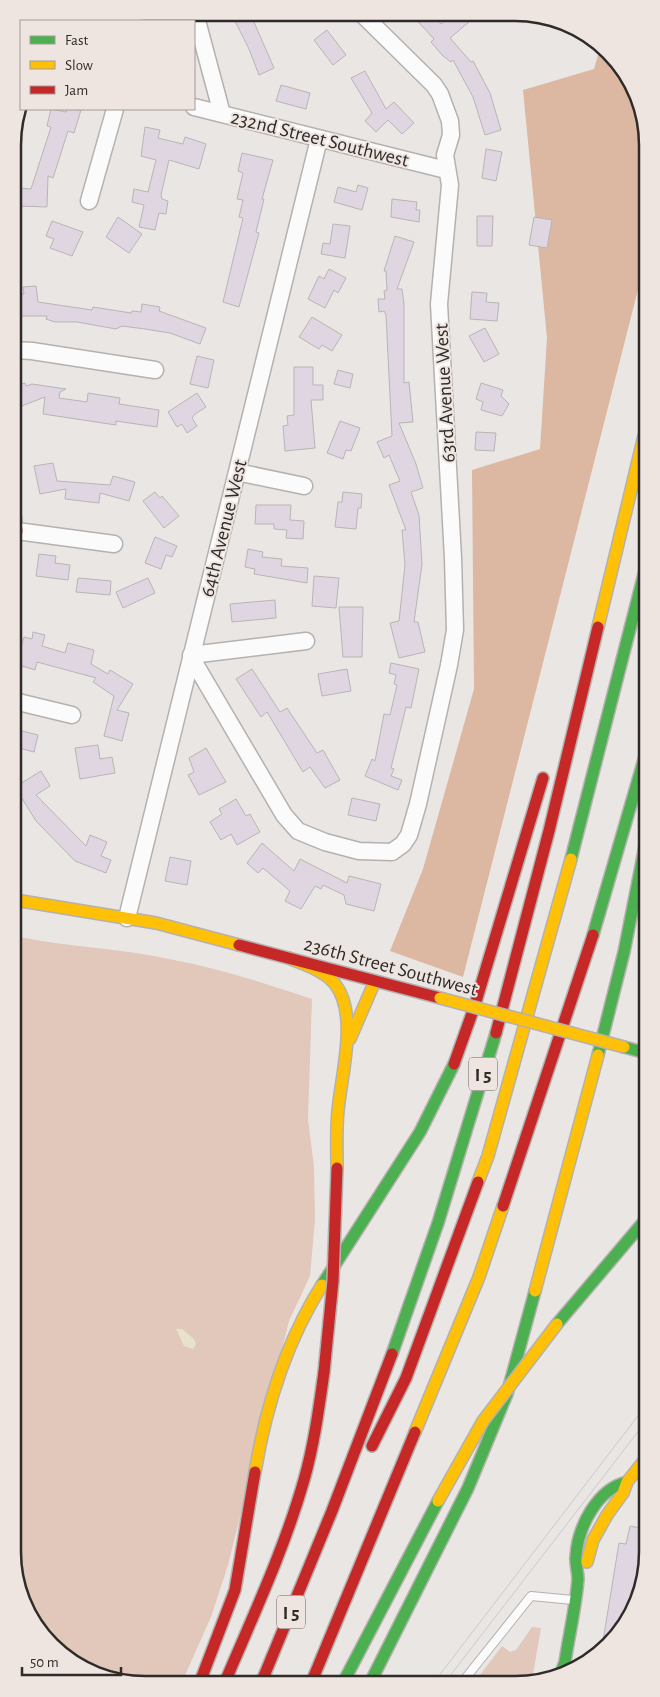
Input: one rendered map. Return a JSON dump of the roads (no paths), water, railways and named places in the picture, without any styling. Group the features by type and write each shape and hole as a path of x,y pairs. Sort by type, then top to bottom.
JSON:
{"main road":[{"name":"I 5","path":"264,1676 320,1542 441,1214 512,976 639,458"},
{"path":"572,686 606,595"},
{"path":"320,1542 403,1386 488,1156 558,908 639,595"},
{"path":"203,1676 215,1648 235,1590 259,1451 270,1401 285,1357 304,1315 327,1273 404,1159 449,1077 467,1030 546,769"},
{"name":"I 5","path":"314,1676 479,1277 588,955 639,779"},
{"path":"374,1676 468,1488 507,1394 590,1091 624,952 638,879"},
{"name":"236th Street Southwest","path":"21,901 156,923 638,1051"},
{"path":"227,1676 283,1541 304,1479 317,1424 333,1282 338,1111 346,1014 341,992 325,975 288,958"},
{"path":"344,1054 375,981"},
{"path":"537,1034 542,1015"},
{"path":"490,1246 513,1140"},
{"path":"347,1676 467,1448 499,1399 586,1289 638,1228"},
{"path":"578,1578 573,1565 582,1525 613,1486 627,1482 638,1475"},
{"path":"564,1665 578,1578 585,1568 593,1540 607,1515 623,1493 627,1482"}],"street":[{"name":"63rd Avenue West","path":"191,656 284,815 298,831 325,842 360,851 392,852 403,844 410,835 418,804 450,665 455,630 453,558 439,304 450,185 445,155 451,135 450,121 440,94 369,21"},
{"path":"197,22 222,114"},
{"name":"232nd Street Southwest","path":"195,107 446,170"},
{"path":"88,201 115,110"},
{"name":"64th Avenue West","path":"127,918 319,139"},
{"path":"22,350 155,370"},
{"path":"237,472 304,486"},
{"path":"22,537 114,544"},
{"path":"191,656 306,641"},
{"path":"22,703 72,715"}],"lane":[{"path":"467,1676 531,1596 575,1600"}],"tram line":[{"path":"439,1676 638,1416"},
{"path":"450,1676 638,1432"}]}
